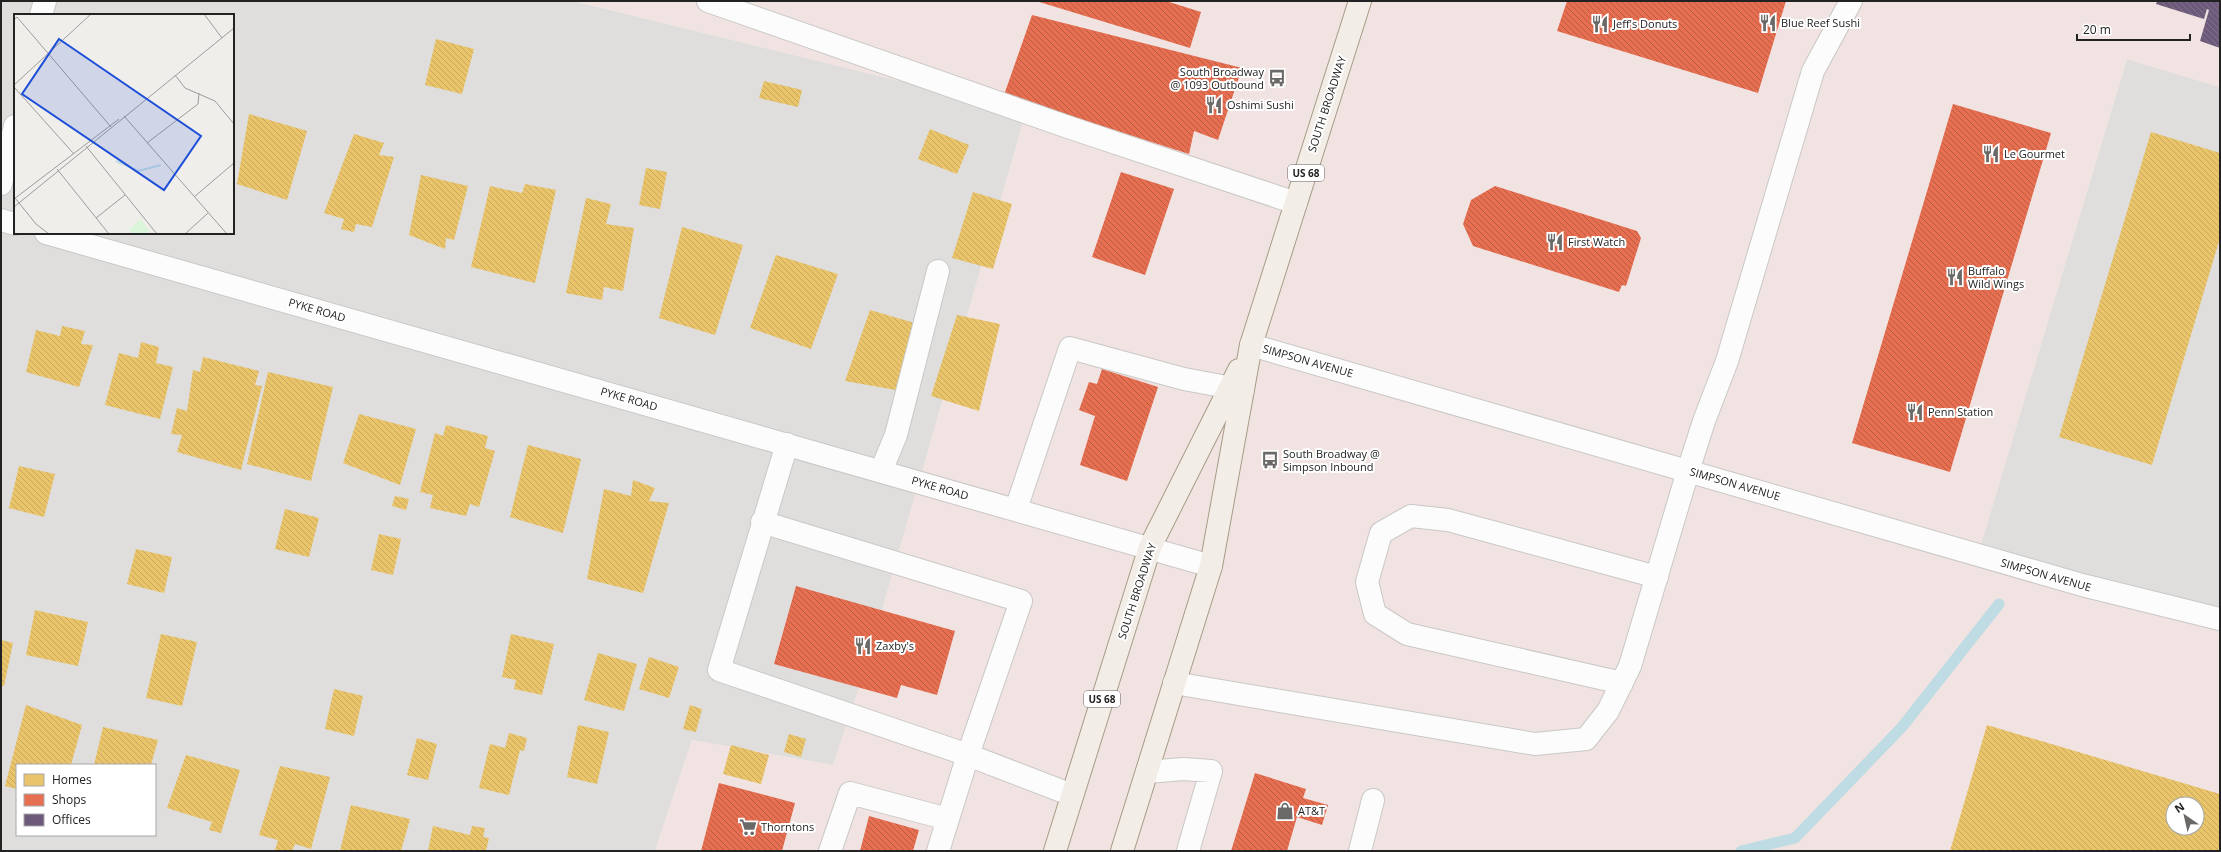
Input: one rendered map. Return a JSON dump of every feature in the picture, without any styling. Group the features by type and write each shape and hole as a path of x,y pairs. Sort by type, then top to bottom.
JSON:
{"main road":[{"name":"SOUTH BROADWAY","path":"1055,851 1150,547 1236,389 1360,1"},
{"name":"SOUTH BROADWAY","path":"1122,851 1211,566 1236,389"}],"street":[{"path":"42,14 45,1"},
{"path":"708,1 1068,127 1296,203"},
{"path":"1174,683 1535,744 1586,739 1608,711 1630,666 1688,471 1704,421 1727,361 1813,71 1851,1"},
{"path":"1,184 14,130"},
{"path":"1,220 14,224"},
{"name":"PYKE ROAD","path":"50,234 1150,547 1211,566"},
{"path":"881,471 896,435 938,271"},
{"name":"SIMPSON AVENUE","path":"1251,345 2082,585 2220,619"},
{"path":"1016,509 1070,348 1184,378 1236,389"},
{"path":"787,444 762,522 719,670 968,755 1072,795"},
{"path":"1622,683 1407,634 1374,614 1367,582 1381,534 1410,516 1448,520 1657,577"},
{"path":"762,522 1021,601 968,755 938,851"},
{"path":"1147,772 1183,769 1211,771 1188,851"},
{"path":"832,850 850,793 948,819"},
{"path":"1360,851 1373,800"}],"shaded area":[{"path":"1,1 573,1 1026,112 862,679 833,765 692,740 655,851 1,851"},
{"path":"574,1 2220,1 2220,87 2127,59 1978,555 2220,617 2220,851 655,851 692,740 833,765 862,679 1026,112"},
{"path":"2127,59 2220,87 2220,617 1977,555"}],"building: Homes":[{"path":"436,39 474,49 462,94 425,85"},
{"path":"764,81 802,90 798,107 759,98"},
{"path":"249,114 307,131 287,200 237,184"},
{"path":"930,129 969,145 957,174 918,159"},
{"path":"2151,132 2220,153 2220,238 2152,465 2059,437"},
{"path":"354,134 384,143 379,155 394,157 372,227 356,224 354,232 341,229 344,219 324,213"},
{"path":"646,168 667,172 660,209 639,205"},
{"path":"421,175 468,186 454,240 446,238 445,249 409,235"},
{"path":"525,184 556,190 535,283 471,267 490,186 522,193"},
{"path":"973,192 1012,204 993,269 952,258"},
{"path":"586,198 611,204 606,224 634,228 623,291 604,287 602,300 566,293"},
{"path":"682,227 743,245 715,335 659,318"},
{"path":"776,255 838,274 811,349 750,328"},
{"path":"870,310 918,324 896,390 845,381"},
{"path":"957,315 1000,324 979,411 931,396"},
{"path":"62,326 85,331 81,344 93,345 79,387 26,372 36,330 60,336"},
{"path":"141,342 159,347 156,363 173,367 160,419 105,405 119,353 138,358"},
{"path":"203,357 259,371 255,385 262,386 241,470 177,452 182,435 171,434 177,408 187,411 193,370 200,372"},
{"path":"268,372 333,387 311,481 247,464"},
{"path":"359,414 416,429 400,485 343,463"},
{"path":"446,425 488,436 485,448 495,451 479,507 470,504 466,516 430,508 433,495 420,492 435,433 443,436"},
{"path":"528,445 581,459 563,533 510,517"},
{"path":"19,466 55,474 44,517 9,508"},
{"path":"633,480 655,488 649,501 669,503 643,593 587,579 604,489 631,496"},
{"path":"395,496 409,499 406,510 392,506"},
{"path":"285,509 319,518 309,557 275,549"},
{"path":"379,534 401,539 393,575 371,570"},
{"path":"136,549 172,557 164,593 127,584"},
{"path":"35,610 88,622 78,666 26,655"},
{"path":"161,634 197,642 182,706 146,698"},
{"path":"511,634 554,644 542,695 514,689 516,680 502,677"},
{"path":"1,640 13,643 4,686 1,686"},
{"path":"598,653 637,664 624,711 584,700"},
{"path":"649,657 679,667 669,698 639,689"},
{"path":"334,689 363,696 354,736 325,729"},
{"path":"26,705 82,725 71,764 16,764 16,789 5,786"},
{"path":"690,705 702,709 696,732 683,729"},
{"path":"578,725 609,732 597,784 567,777"},
{"path":"1987,725 2220,794 2220,851 1950,851"},
{"path":"103,727 158,740 151,764 94,764"},
{"path":"509,733 527,738 524,751 520,750 509,795 479,788 490,744 505,748"},
{"path":"789,734 806,739 801,757 784,752"},
{"path":"417,738 437,744 428,780 407,775"},
{"path":"731,745 769,755 761,784 723,774"},
{"path":"186,755 240,770 221,833 209,830 212,822 167,808"},
{"path":"280,766 330,777 311,849 295,844 292,851 275,850 278,840 259,835"},
{"path":"351,805 410,819 401,851 340,851"},
{"path":"433,826 470,835 472,826 485,828 483,837 489,838 486,851 428,851"}],"building: Shops":[{"path":"1036,1 1166,1 1201,12 1190,48"},
{"path":"1567,1 1786,1 1758,93 1557,31"},
{"path":"1032,15 1242,68 1218,140 1194,131 1189,154 1004,95"},
{"path":"1953,104 2051,133 1950,472 1852,443"},
{"path":"1121,172 1174,189 1145,275 1092,257"},
{"name":"First Watch","path":"1495,186 1637,231 1641,238 1626,286 1622,285 1619,292 1473,246 1463,224 1471,200"},
{"path":"1102,369 1158,387 1127,481 1080,465 1095,416 1079,410 1089,382 1097,384"},
{"path":"796,586 955,631 937,695 901,685 897,698 774,664"},
{"name":"AT&T","path":"1255,773 1306,789 1303,798 1328,805 1322,825 1297,817 1287,851 1231,851"},
{"name":"Thorntons","path":"719,783 795,803 782,851 701,851"},
{"path":"869,816 919,830 913,851 860,851"}],"building: Offices":[{"path":"2157,1 2220,1 2220,48 2200,41 2209,10 2207,9 2204,19 2156,4"}],"waterway":[{"path":"1741,851 1795,838 1902,727 1999,604"}],"place":[{"name":"Blue Reef Sushi","path":"1768,23"},
{"name":"Jeff's Donuts","path":"1600,24"},
{"name":"South Broadway @ 1093 Outbound","path":"1277,78"},
{"name":"Oshimi Sushi","path":"1214,105"},
{"name":"Le Gourmet","path":"1991,154"},
{"name":"First Watch","path":"1555,242"},
{"name":"Buffalo Wild Wings","path":"1955,277"},
{"name":"Penn Station","path":"1915,412"},
{"name":"South Broadway @ Simpson Inbound","path":"1270,460"},
{"name":"Zaxby's","path":"863,646"},
{"name":"AT&T","path":"1285,811"},
{"name":"Thorntons","path":"748,827"}]}
